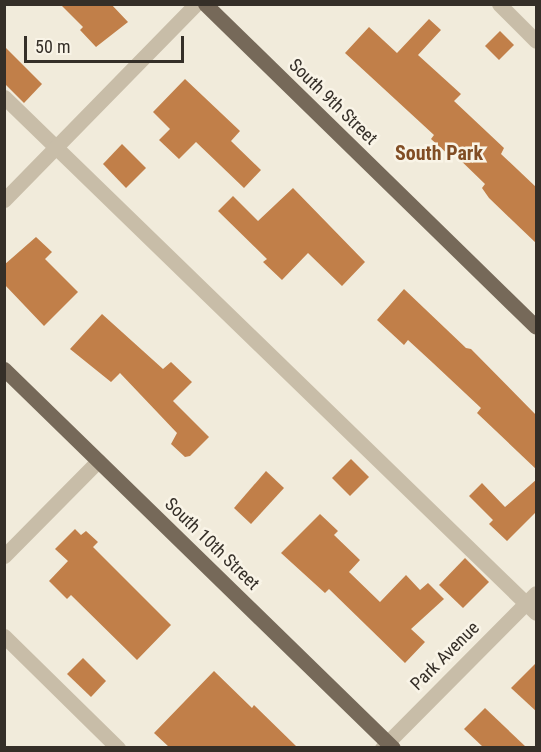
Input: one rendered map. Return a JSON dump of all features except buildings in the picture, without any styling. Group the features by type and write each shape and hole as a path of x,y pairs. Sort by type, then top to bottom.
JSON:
{"main road":[{"name":"South 9th Street","path":"205,4 537,327"},
{"name":"South 10th Street","path":"4,369 387,746"}],"street":[{"path":"4,200 196,4"},
{"path":"499,4 537,41"},
{"path":"4,97 533,603"},
{"path":"4,556 98,461"},
{"name":"Park Avenue","path":"387,746 533,603"},
{"path":"4,636 118,747"}],"district":[{"name":"South Park","path":"439,153"}]}
